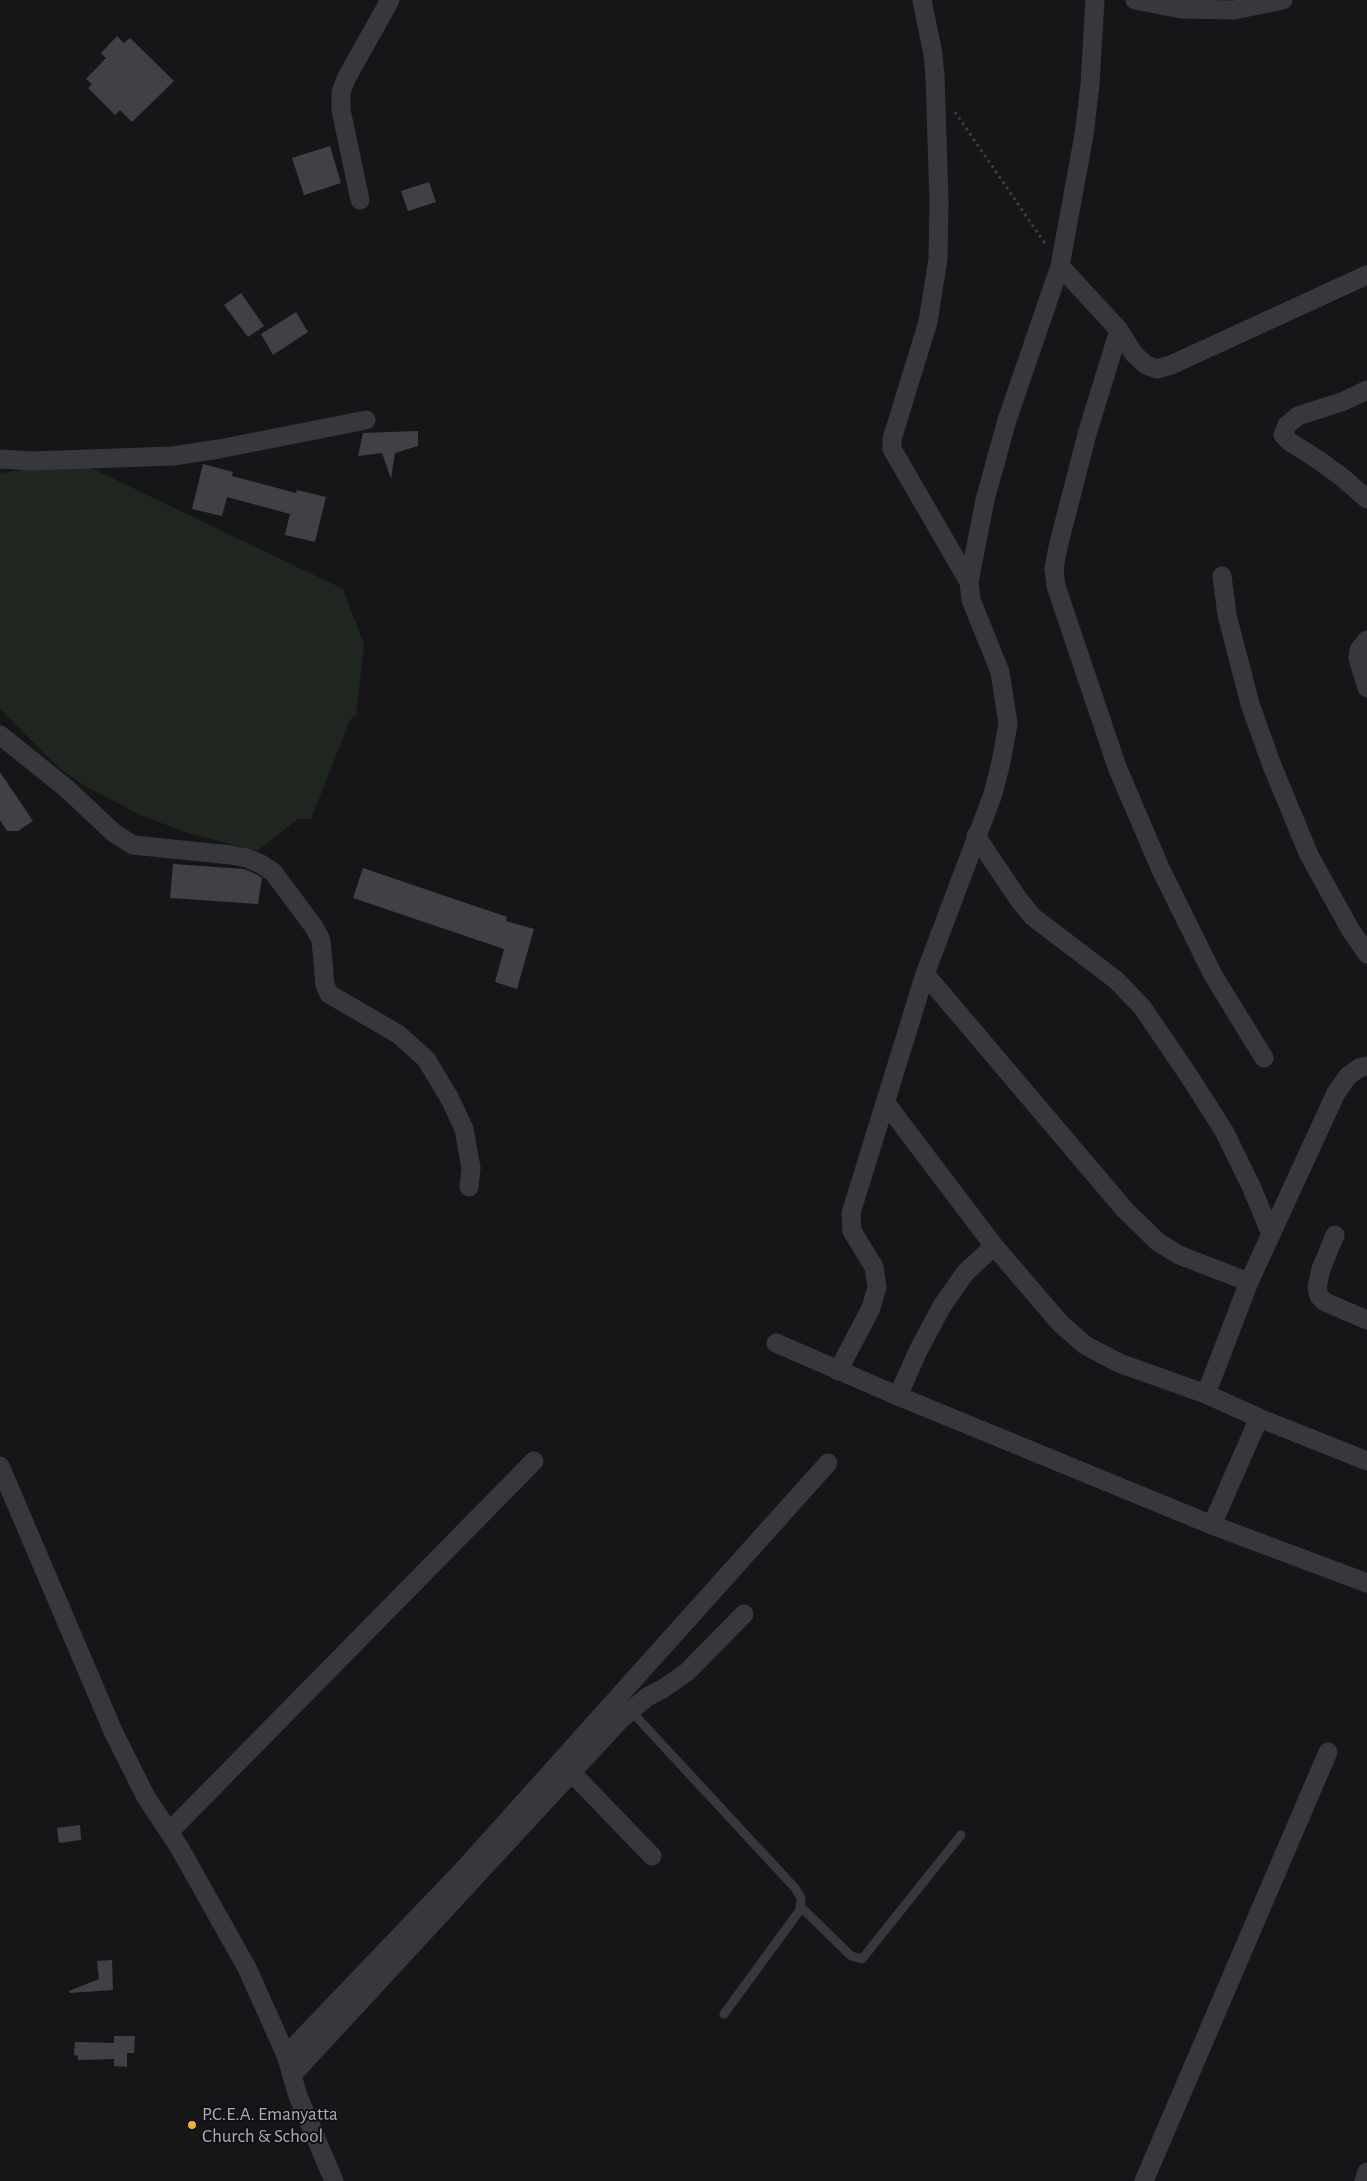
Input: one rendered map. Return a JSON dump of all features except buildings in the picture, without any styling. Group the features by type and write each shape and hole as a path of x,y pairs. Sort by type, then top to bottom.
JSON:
{"street":[{"path":"360,200 341,110 342,92 347,77 390,0"},
{"path":"922,0 933,54 935,76 939,200 938,259 928,322 892,439 892,449 969,582"},
{"path":"838,1371 871,1308 877,1287 874,1267 852,1231 851,1213 925,974 992,794 1008,724 1000,672 971,600 969,582 985,500 1007,420 1060,266 1084,135 1090,84 1095,0"},
{"path":"1136,0 1181,9 1234,10 1262,2 1283,0"},
{"path":"1060,266 1119,330 1134,354 1146,365 1157,369 1171,365 1367,275"},
{"path":"1119,330 1087,434 1058,547 1054,568 1056,586 1117,767 1161,870 1214,975 1264,1058"},
{"path":"1366,496 1283,435 1287,425 1298,416 1344,401 1367,390"},
{"path":"0,459 31,462 173,456 219,449 366,420"},
{"path":"1222,576 1227,615 1250,704 1271,763 1309,856 1350,929 1367,954"},
{"path":"1367,640 1359,650 1358,658 1367,688"},
{"path":"0,735 66,788 114,833 133,845 247,858 272,872 322,940 325,985 329,994 398,1034 426,1059 450,1099 464,1129 471,1168 469,1187"},
{"path":"976,836 1019,900 1033,916 1116,980 1142,1007 1190,1076 1224,1131 1252,1186 1270,1234"},
{"path":"925,974 1125,1210 1158,1242 1179,1255 1249,1282"},
{"path":"1206,1394 1249,1282 1336,1093 1348,1076 1359,1068 1367,1066"},
{"path":"885,1102 994,1246 1060,1322 1085,1345 1119,1363 1206,1394 1259,1418 1367,1461"},
{"path":"1335,1235 1321,1269 1317,1287 1319,1296 1325,1302 1367,1320"},
{"path":"898,1396 918,1351 942,1306 965,1273 994,1246"},
{"path":"776,1343 838,1371 1212,1525 1367,1583"},
{"path":"1212,1525 1259,1418"},
{"path":"169,1832 534,1461"},
{"path":"286,2055 463,1870 828,1463"},
{"path":"0,1466 113,1731 146,1796 169,1832 247,1968 286,2055 298,2096 334,2181"},
{"path":"292,2074 571,1772 631,1711 648,1696 664,1688 687,1672 744,1614"},
{"path":"1144,2181 1328,1752"},
{"path":"571,1772 652,1856"},
{"path":"1364,2181 1367,2172"}],"lane":[{"path":"631,1711 795,1888 801,1898 800,1910 724,2014"},
{"path":"800,1906 851,1956 862,1959 961,1835"}],"path":[{"path":"953,109 1060,266"}],"shaded area":[{"path":"37,468 91,468 343,589 364,644 356,715 350,720 311,819 298,819 257,851 188,833 140,815 85,786 59,768 0,709 0,473"}],"place":[{"name":"P.C.E.A. Emanyatta Church & School","path":"192,2125"}]}
